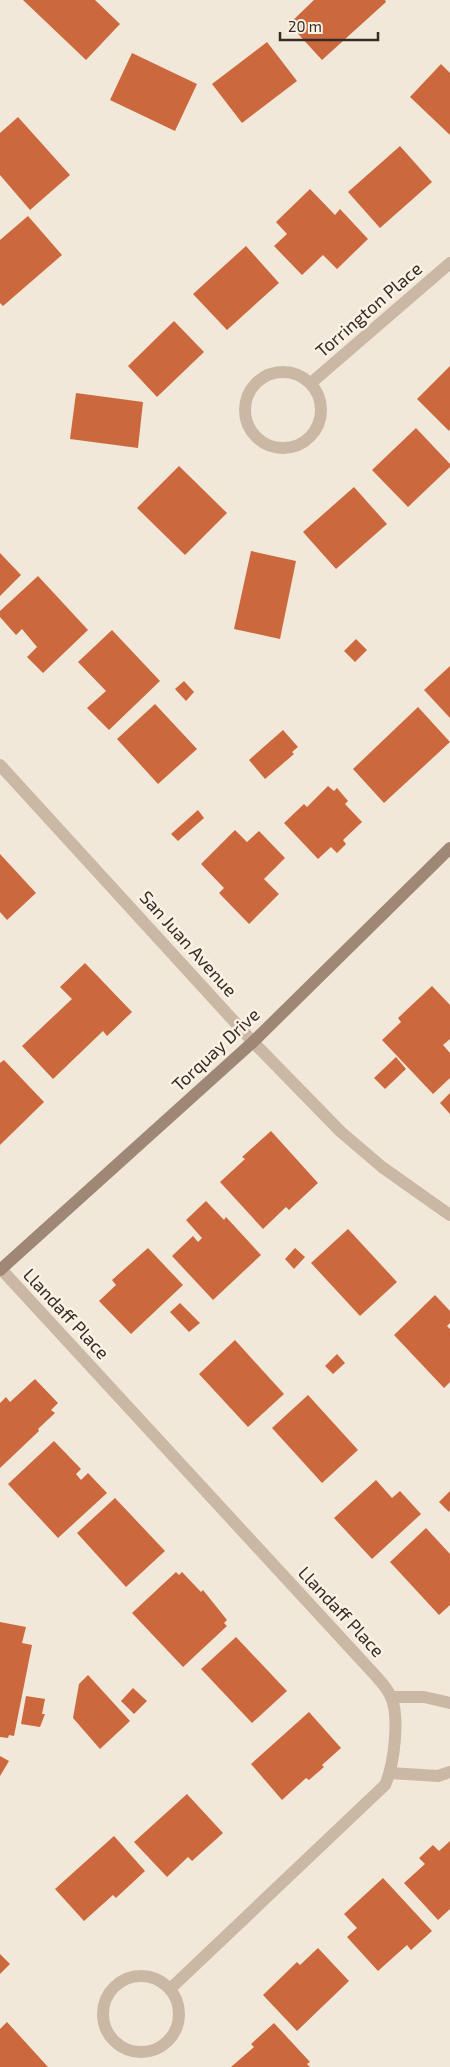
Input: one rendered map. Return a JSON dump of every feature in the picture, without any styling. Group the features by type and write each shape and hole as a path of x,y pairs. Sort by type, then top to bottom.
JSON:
{"street":[{"name":"Torrington Place","path":"311,384 450,263"},
{"name":"Torrington Place","path":"278,371 302,376 311,384 319,395 322,408 320,421 314,433 305,442 292,447 279,448 266,445 255,437 248,427 244,403 256,382 278,371"},
{"name":"San Juan Avenue","path":"0,765 252,1042 341,1132 382,1167 450,1215"},
{"name":"Torquay Drive","path":"0,1270 252,1042 450,848"},
{"name":"Llandaff Place","path":"0,1270 375,1675 391,1697 395,1726 390,1773 385,1785 170,1989"},
{"path":"391,1697 424,1697 450,1703"},
{"path":"390,1773 438,1776 450,1772"},
{"path":"136,1976 149,1976 160,1981 170,1989 176,2000 179,2013 178,2025 172,2037 162,2046 150,2052 138,2053 125,2049 114,2042 106,2032 103,2008 107,1996 114,1986 124,1979 136,1976"}],"building":[{"path":"23,0 95,0 120,24 86,60"},
{"path":"314,0 385,0 386,2 322,60 289,24"},
{"path":"267,42 297,81 242,123 212,84"},
{"path":"132,53 197,84 175,131 110,100"},
{"path":"441,64 450,73 450,135 410,97"},
{"path":"18,117 70,175 30,210 0,175 0,133"},
{"path":"400,146 432,182 380,228 348,192"},
{"path":"310,189 335,215 340,209 368,239 337,269 323,255 302,275 274,246 287,234 276,222"},
{"path":"28,216 62,255 3,306 0,303 0,240"},
{"path":"246,246 279,283 227,330 193,294"},
{"path":"174,321 204,352 157,397 128,366"},
{"path":"450,366 450,429 449,431 417,399"},
{"path":"76,393 143,402 138,448 70,439"},
{"path":"416,428 450,464 450,467 408,507 372,470"},
{"path":"179,466 227,513 185,555 137,508"},
{"path":"354,487 387,524 336,569 303,532"},
{"path":"251,551 296,561 280,639 234,629"},
{"path":"0,553 21,575 0,596"},
{"path":"38,576 88,630 43,673 27,657 37,647 22,629 16,635 0,617 0,611"},
{"path":"112,630 160,681 109,730 87,708 106,691 78,662"},
{"path":"356,639 367,650 355,662 344,651"},
{"path":"450,666 450,718 424,690"},
{"path":"184,681 194,692 186,701 175,689"},
{"path":"155,704 197,749 158,784 117,739"},
{"path":"418,707 450,742 384,803 353,769"},
{"path":"283,730 298,747 292,752 294,754 265,779 249,760"},
{"path":"328,786 334,791 337,788 348,801 345,804 362,822 343,840 346,844 337,853 331,847 318,859 284,823 304,804 307,807"},
{"path":"198,810 204,818 178,841 171,834"},
{"path":"235,830 247,842 259,831 285,858 264,879 279,894 249,924 219,893 224,888 201,864"},
{"path":"0,854 36,893 7,920 0,912"},
{"path":"85,963 132,1012 107,1036 103,1031 53,1079 22,1046 72,999 60,987"},
{"path":"432,986 450,1005 450,1039 443,1045 450,1053 450,1078 433,1094 382,1040 401,1022 398,1018"},
{"path":"396,1057 406,1069 385,1089 374,1078"},
{"path":"4,1060 44,1102 0,1145 0,1063"},
{"path":"450,1093 450,1114 440,1103"},
{"path":"271,1131 318,1183 289,1210 286,1207 263,1229 220,1182 245,1159 242,1157"},
{"path":"206,1201 224,1220 226,1217 261,1255 213,1300 172,1256 193,1236 198,1242 202,1238 186,1220"},
{"path":"348,1229 397,1282 360,1316 311,1263"},
{"path":"148,1248 183,1285 131,1334 99,1301 116,1285 112,1280"},
{"path":"295,1248 305,1257 294,1269 285,1259"},
{"path":"435,1295 450,1311 450,1323 447,1326 450,1329 450,1382 444,1388 394,1335"},
{"path":"180,1303 200,1323 189,1332 170,1312"},
{"path":"235,1340 284,1394 248,1427 199,1374"},
{"path":"337,1354 345,1363 333,1374 325,1366"},
{"path":"35,1379 58,1403 51,1410 55,1413 0,1468 0,1403 6,1397 10,1402"},
{"path":"308,1395 358,1450 322,1483 272,1428"},
{"path":"54,1441 81,1469 76,1474 81,1480 88,1473 107,1493 58,1538 8,1484"},
{"path":"376,1480 392,1498 400,1491 421,1514 372,1559 334,1518"},
{"path":"450,1491 450,1510 449,1512 439,1502"},
{"path":"115,1498 165,1551 126,1587 77,1533"},
{"path":"426,1528 450,1554 450,1605 439,1615 390,1562"},
{"path":"176,1572 179,1575 182,1572 201,1592 203,1590 227,1620 224,1623 227,1626 183,1667 132,1613"},
{"path":"0,1622 26,1627 22,1643 32,1645 14,1736 9,1735 8,1738 0,1737"},
{"path":"236,1637 287,1691 252,1723 201,1669"},
{"path":"88,1675 130,1721 100,1749 73,1718 79,1684"},
{"path":"133,1688 147,1701 134,1714 121,1701"},
{"path":"26,1696 45,1699 42,1714 45,1714 40,1727 21,1724"},
{"path":"309,1712 341,1748 322,1765 324,1767 309,1780 306,1778 282,1800 251,1764"},
{"path":"0,1756 9,1761 0,1776"},
{"path":"187,1794 223,1833 192,1861 188,1857 167,1877 134,1842"},
{"path":"114,1836 145,1871 116,1898 113,1895 84,1921 55,1889"},
{"path":"450,1841 450,1909 438,1920 404,1883 425,1864 419,1858 433,1845 439,1851"},
{"path":"383,1878 432,1931 411,1950 407,1945 378,1971 347,1937 357,1928 344,1914"},
{"path":"318,1948 349,1981 297,2031 263,1995 297,1962 300,1965"},
{"path":"0,1954 10,1964 0,1974"},
{"path":"7,2022 48,2067 0,2067 0,2029"},
{"path":"274,2023 310,2062 307,2064 310,2067 231,2067 254,2047 251,2044"}]}
